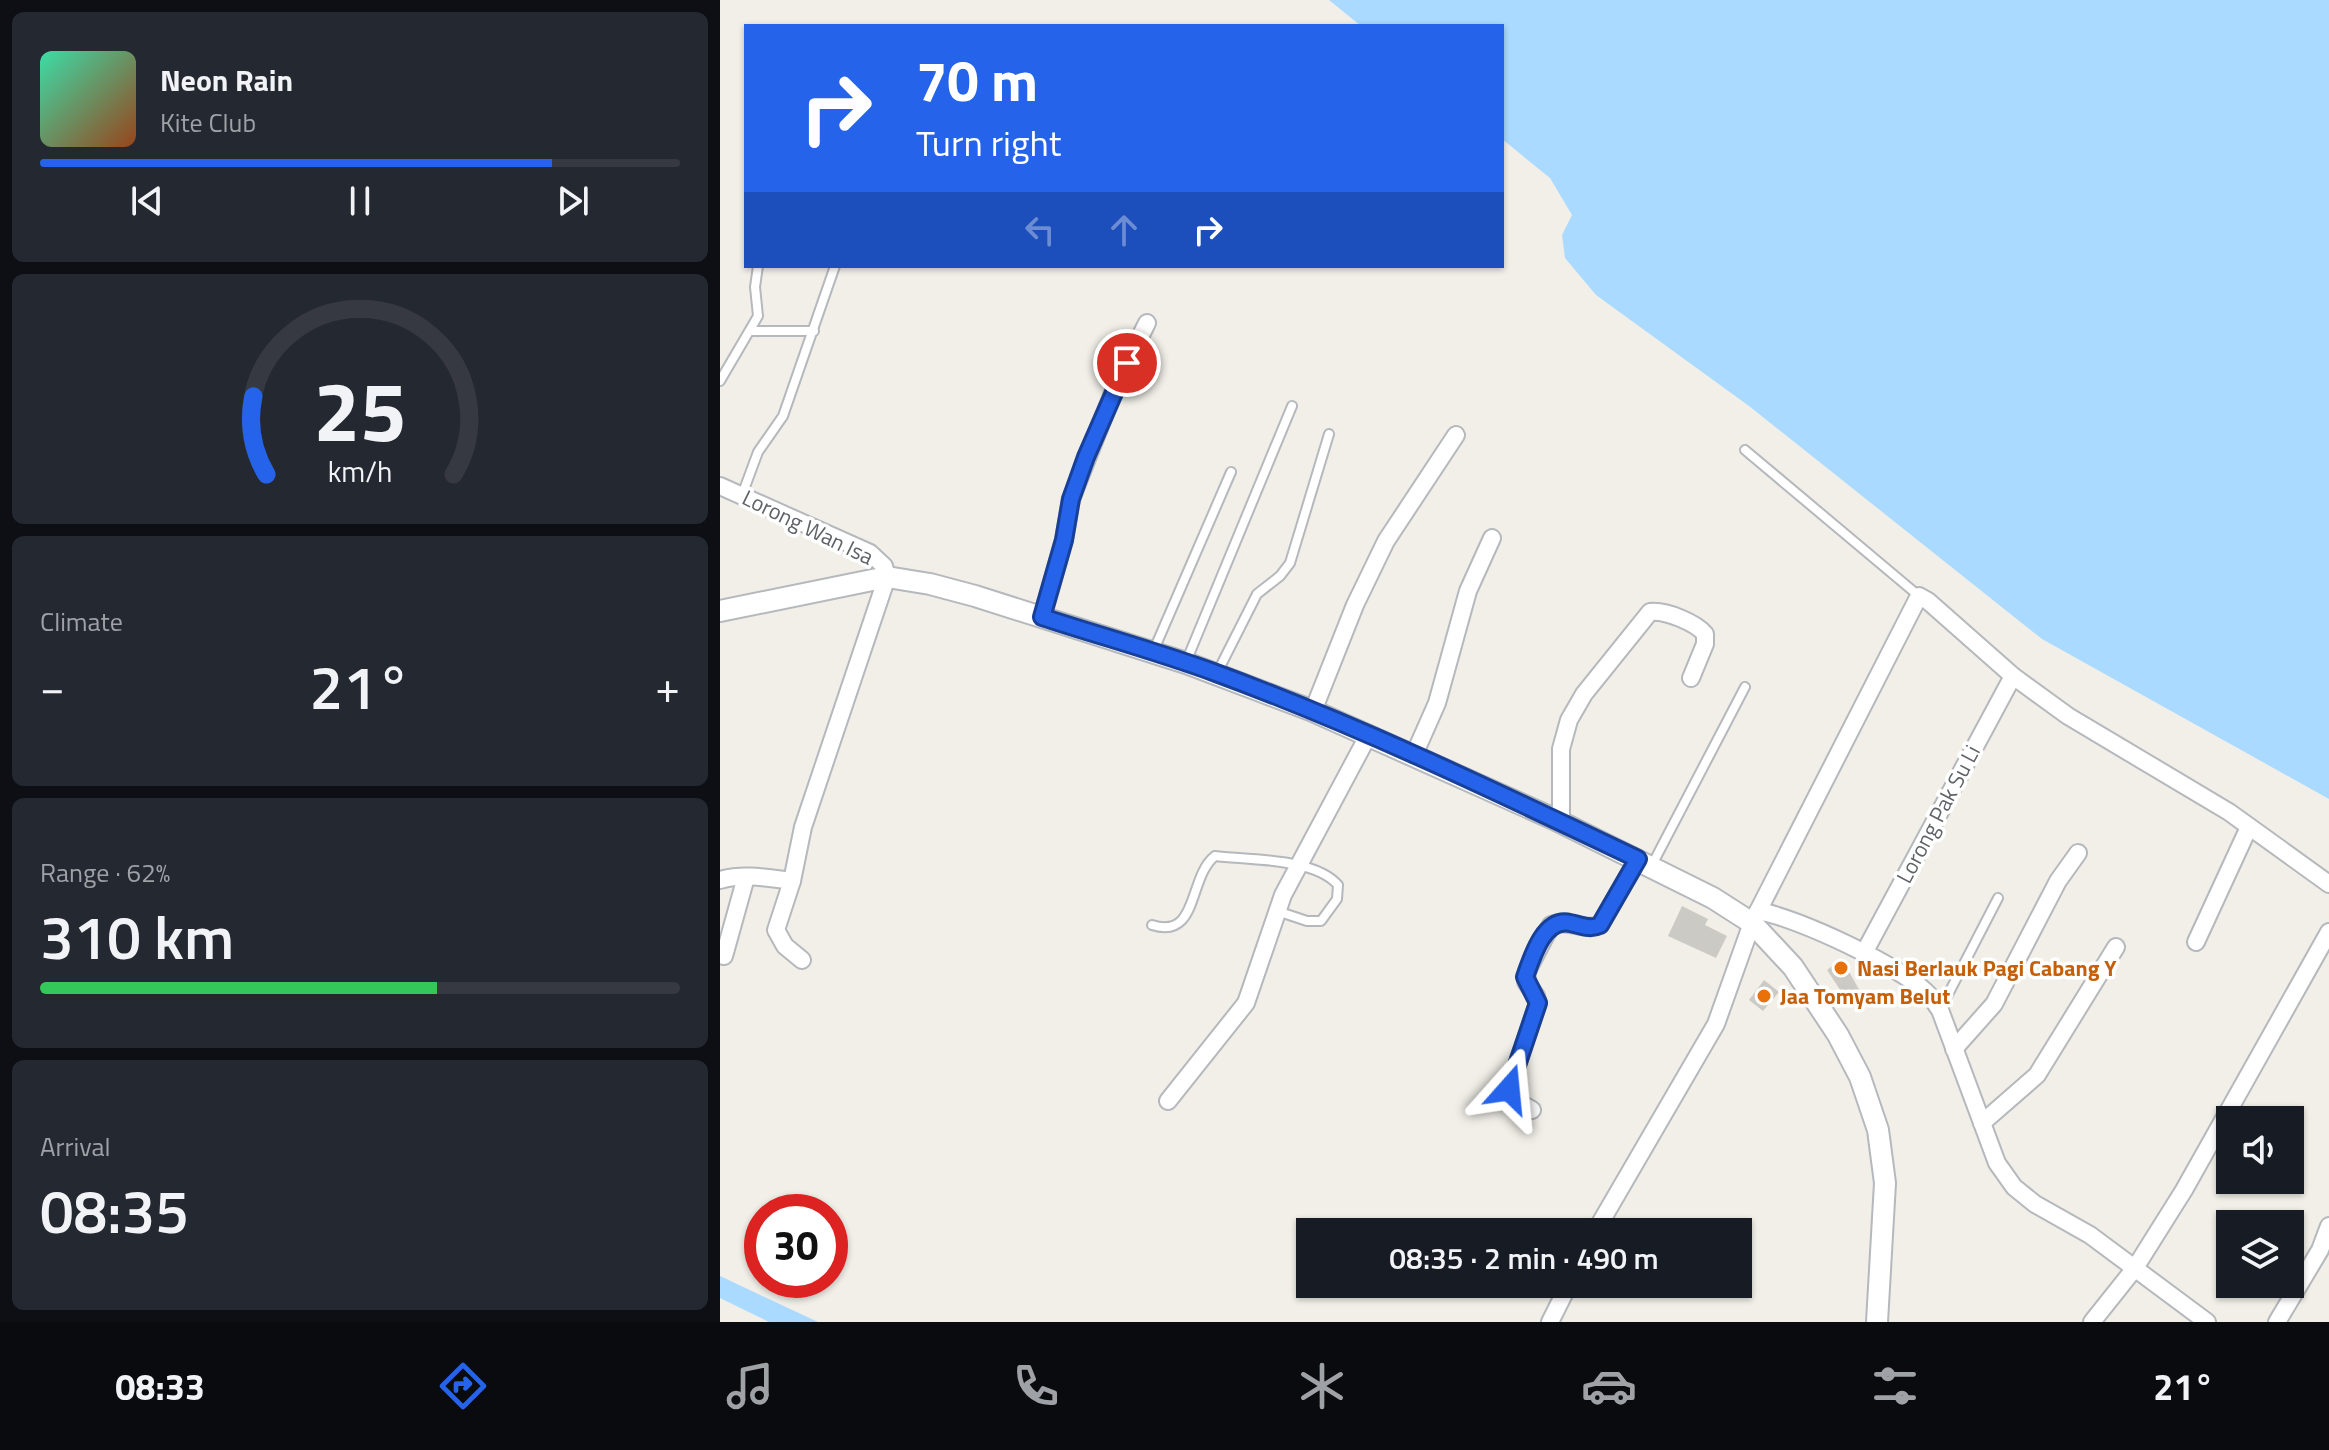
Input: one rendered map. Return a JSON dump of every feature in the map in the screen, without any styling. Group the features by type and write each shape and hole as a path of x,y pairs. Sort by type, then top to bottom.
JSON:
{"street":[{"path":"1042,617 1064,540 1071,499 1117,383 1147,323"},
{"path":"1313,711 1355,605 1386,541 1456,435"},
{"name":"Lorong Wan Isa","path":"720,486 870,553 884,566 887,577"},
{"path":"1414,755 1438,700 1468,591 1492,538"},
{"path":"802,960 785,946 776,930 792,881 803,827 887,577"},
{"path":"720,611 887,577 930,584 1042,617 1217,673 1369,734 1561,822 1755,917 1838,1035 1860,1077 1878,1130 1885,1183 1877,1322"},
{"path":"1603,1218 1716,1024 1755,917 1919,596 2013,676 2068,716 2229,812 2329,884"},
{"path":"1561,822 1561,749 1569,720 1584,694 1650,612 1661,612 1699,627 1705,634 1705,644 1691,678"},
{"name":"Lorong Pak Su Li","path":"1864,953 2013,676"},
{"path":"1168,1101 1246,1003 1276,911 1369,734"},
{"path":"2196,942 2249,827"},
{"path":"1954,1049 1994,1004 2058,881 2078,853"},
{"path":"1532,1110 1513,1099 1509,1089 1538,1003 1526,982 1527,971 1551,925 1567,922 1586,928 1600,925 1645,862"},
{"path":"720,880 746,877 792,881"},
{"path":"724,956 746,877"},
{"path":"1755,917 1775,914 1864,953 1929,995 1940,1010 1997,1163 2014,1187 2035,1204 2090,1235 2207,1322"},
{"path":"2092,1322 2135,1268 2184,1190 2329,932"},
{"path":"1982,1123 2037,1075 2116,947"},
{"path":"2277,1322 2320,1250 2329,1226"},
{"path":"1550,1322 1562,1298"}],"lane":[{"path":"720,381 759,313 755,287 758,268"},
{"path":"742,495 758,452 783,416 834,268"},
{"path":"750,331 814,331"},
{"path":"1186,663 1292,406"},
{"path":"1217,673 1257,594 1280,576 1290,563 1329,434"},
{"path":"1745,450 1919,596"},
{"path":"1153,653 1231,472"},
{"path":"1645,862 1745,687"},
{"path":"1152,925 1167,929 1175,927 1184,917 1203,870 1215,856 1301,864 1338,885 1337,899 1321,921 1307,921 1276,911"},
{"path":"1940,1010 1998,898"}],"water":[{"path":"1329,0 2329,0 2329,799 2042,639 1749,406 1596,295 1565,258 1562,235 1572,215 1550,178 1504,141 1504,24 1359,24"},
{"path":"720,1276 744,1287 744,1298 767,1298 818,1322 769,1322 720,1298"}],"building":[{"path":"1682,906 1708,919 1705,925 1727,936 1716,958 1668,936"},
{"path":"1842,959 1861,993 1848,1002 1827,970"},
{"name":"Jaa Tomyam Belut","path":"1764,980 1779,992 1763,1011 1749,1000"}],"place":[{"name":"Nasi Berlauk Pagi Cabang Y","path":"1841,968"},
{"name":"Jaa Tomyam Belut","path":"1764,996"}],"route":[{"path":"1127,363 1071,499 1064,540 1042,617 1217,673 1313,711 1638,859 1600,925 1586,928 1558,922 1546,932 1525,977 1538,1003 1509,1089"}]}
